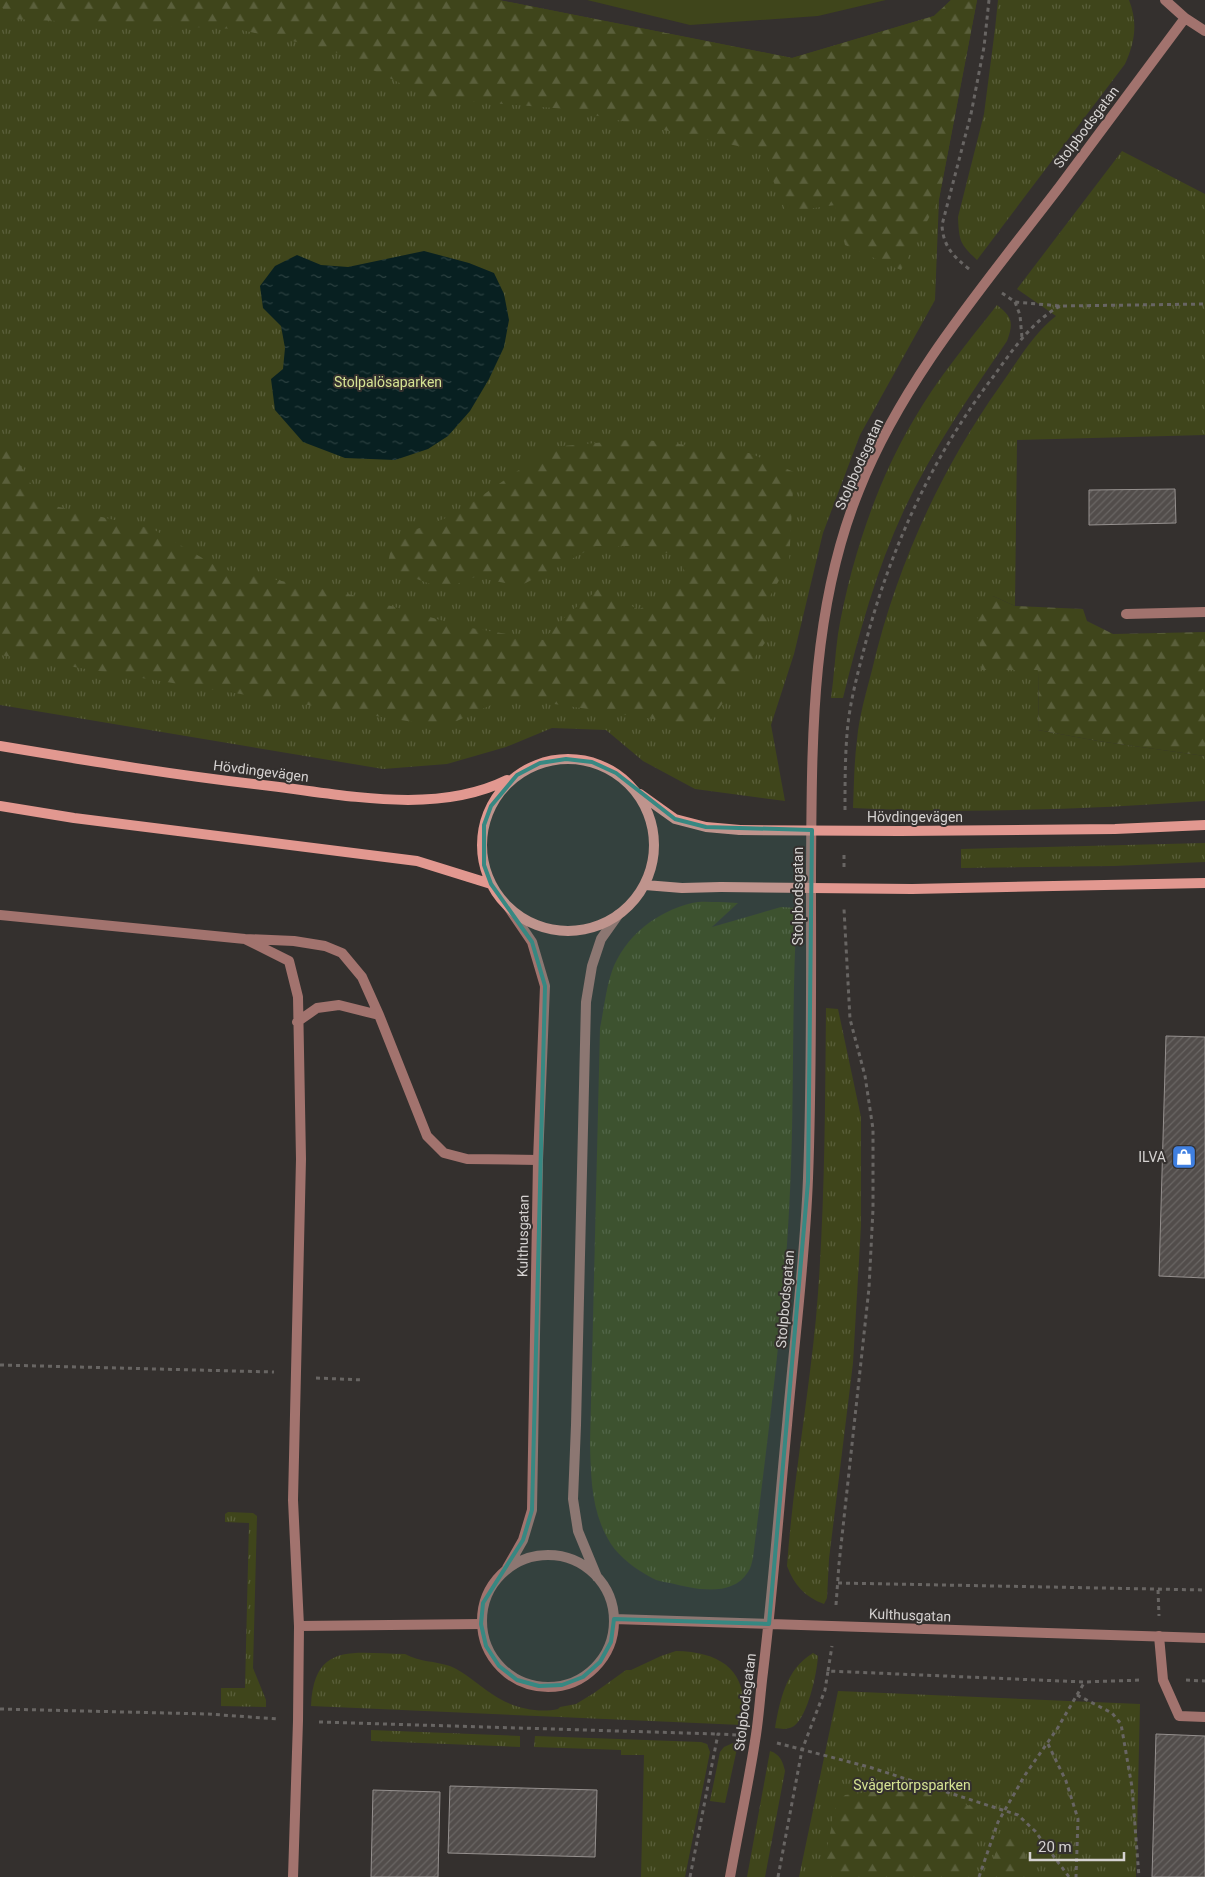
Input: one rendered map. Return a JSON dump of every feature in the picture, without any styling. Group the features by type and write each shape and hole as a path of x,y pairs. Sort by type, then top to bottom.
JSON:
{"street":[{"path":"1165,0 1184,18 1205,31"},
{"name":"Stolpbodsgatan","path":"730,1877 756,1737 801,1277 808,1182 811,1045 812,762 818,665 823,618 831,577 859,490 880,444 901,406 938,348 986,281 1061,185 1184,18"},
{"path":"1126,614 1205,612"},
{"name":"Hövdingevägen","path":"0,746 188,776 377,799 426,799 459,796 491,788 540,763 566,759 592,762 616,773 636,791 675,819 706,827 740,830 900,832 1115,829 1205,825"},
{"name":"Hövdingevägen","path":"517,775 498,795 491,806 484,825 482,845 484,865 491,884 509,908 528,922 550,930 574,931 598,926 618,915 633,902 645,885 653,862 654,836 648,812 636,791"},
{"path":"0,806 74,818 417,861 491,884"},
{"path":"645,885 682,888 912,888 1205,883"},
{"name":"Kulthusgatan","path":"509,908 532,942 544,986 538,1160 532,1510 523,1540 507,1568 492,1584 484,1603 481,1624 486,1646 499,1666 517,1680 539,1686 562,1685 583,1677 600,1662 611,1642 614,1619 609,1596 597,1576 578,1531 573,1499 586,1002 592,966 601,939 618,915"},
{"path":"0,915 245,939 294,941 325,946 342,953 362,977 380,1015 427,1136 444,1153 467,1159 538,1160"},
{"path":"245,939 289,962 298,997 301,1158 293,1500 299,1626 294,1877"},
{"path":"297,1022 317,1008 338,1005 380,1015"},
{"name":"Kulthusgatan","path":"507,1568 524,1558 544,1554 564,1556 582,1564 597,1576"},
{"name":"Kulthusgatan","path":"614,1619 1205,1638"},
{"path":"299,1626 481,1624"},
{"path":"1159,1636 1163,1680 1178,1716 1205,1717"}],"path":[{"path":"1015,302 1020,315 1022,338"},
{"path":"844,816 847,733 857,676 888,571 937,462 968,410 1022,338 1048,312 1060,306"},
{"path":"844,846 844,876"},
{"path":"778,1877 802,1750 825,1690 835,1627 869,1288 873,1208 873,1129 865,1076 850,1019 844,906"},
{"path":"0,1365 274,1372"},
{"path":"310,1378 364,1380"},
{"path":"838,1583 1205,1590"},
{"path":"828,1671 1084,1682 1205,1681"},
{"path":"979,1877 998,1822 1025,1775 1084,1682"},
{"path":"1076,1695 1112,1713 1121,1724 1132,1787 1139,1877"},
{"path":"0,1709 208,1714 298,1721 718,1734"},
{"path":"1047,1743 1066,1781 1078,1818 1076,1877"},
{"path":"802,1750 869,1767 1018,1815 1036,1831 1069,1877"}],"highlighted area":[{"path":"566,759 592,762 616,773 675,819 706,827 812,830 808,1182 769,1624 614,1619 611,1642 600,1662 583,1677 562,1685 539,1686 517,1680 499,1666 486,1646 481,1624 483,1603 523,1540 532,1510 545,986 532,942 491,884 484,865 484,825 491,806 517,775 540,763"}],"green space":[{"name":"Stolpalösaparken","path":"0,0 499,0 792,58 934,16 951,0 977,0 939,199 935,300 860,435 823,533 794,654 771,725 785,801 695,789 643,761 606,730 552,728 506,747 447,764 383,769 0,705"},
{"path":"0,0 499,0 792,58 934,16 951,0 977,0 939,199 901,270 845,245 835,205 786,212 761,151 566,109 431,98 329,49 237,29 12,19 0,5"},
{"path":"587,0 886,0 818,16 690,25"},
{"path":"998,0 1129,0 1134,17 1134,32 1125,64 977,260 962,242 958,217 984,114"},
{"path":"1122,151 1205,194 1205,435 1017,440 1015,606 993,596 982,670 1039,670 1038,730 1098,741 1205,756 1205,801 985,811 853,808 855,757 861,714 882,632 907,558 939,487 978,419 1026,349 1040,331 1056,316 1017,289"},
{"path":"997,305 1006,313 1010,320 1011,329 1007,341 952,423 904,510 877,579 862,626 843,698 831,698 843,607 857,552 887,470 932,390"},
{"path":"0,430 42,503 153,529 221,569 352,595 465,627 543,640 567,615 602,586 638,610 686,583 681,557 643,546 596,546 520,586 475,577 444,589 387,568 393,538 454,515 552,447 639,439 749,453 794,472 789,563 766,603 769,637 706,727 508,697 444,727 0,655"},
{"path":"993,596 1015,606 1083,609 1087,621 1113,634 1205,632 1205,756 1098,741 1038,730 1039,670 982,670 977,619"},
{"path":"1205,843 1205,862 1114,866 961,868 961,849"},
{"path":"695,902 738,903 712,927 781,907 797,908 791,1173 783,1298 753,1558 749,1570 741,1580 732,1586 712,1590 654,1579 629,1563 619,1554 604,1532 593,1495 590,1444 600,1028 612,971 625,947 643,927 666,912"},
{"path":"826,1008 838,1009 861,1117 861,1226 853,1363 829,1559 827,1598 824,1604 811,1598 801,1590 787,1566 813,1349 819,1279 824,1163"},
{"path":"228,1512 253,1513 257,1516 253,1668 266,1700 266,1707 221,1706 221,1688 245,1688 249,1523 225,1522 225,1514"},
{"path":"676,1651 693,1652 708,1656 721,1661 731,1669 738,1679 742,1692 744,1707 742,1725 311,1706 314,1685 320,1670 329,1661 340,1655 354,1653 405,1654 416,1659 444,1664 461,1672 507,1703 541,1711 576,1704 626,1670 631,1670"},
{"path":"813,1653 818,1656 814,1683 804,1713 794,1726 787,1729 775,1728 782,1696 790,1676"},
{"name":"Svågertorpsparken","path":"838,1691 1140,1704 1136,1877 799,1877"},
{"path":"371,1730 520,1736 520,1747 371,1741"},
{"path":"535,1736 701,1742 707,1744 710,1752 685,1877 641,1877 644,1755 621,1755 621,1750 534,1747"},
{"path":"733,1743 738,1744 725,1803 710,1801 720,1752 724,1747"},
{"path":"770,1751 780,1759 785,1771 765,1877 747,1877"},
{"path":"909,1787 977,1808 977,1852 969,1877 821,1877 836,1805 845,1795"},
{"path":"1017,1834 1023,1842 1029,1877 987,1877 999,1843"}],"water":[{"path":"424,251 469,263 494,273 504,294 509,320 504,347 489,379 470,411 448,436 428,449 395,460 345,458 303,442 275,410 271,379 283,369 285,348 281,326 263,308 260,286 275,266 297,255 321,265 348,267"}],"building":[{"path":"1175,489 1176,523 1089,525 1089,490"},
{"name":"ILVA","path":"1166,1036 1205,1037 1205,1278 1159,1276"},
{"path":"1156,1734 1205,1736 1205,1877 1152,1877"},
{"path":"450,1786 597,1790 595,1857 448,1853"},
{"path":"373,1790 440,1792 438,1877 371,1877"}],"place":[{"name":"ILVA","path":"1184,1157"}]}
